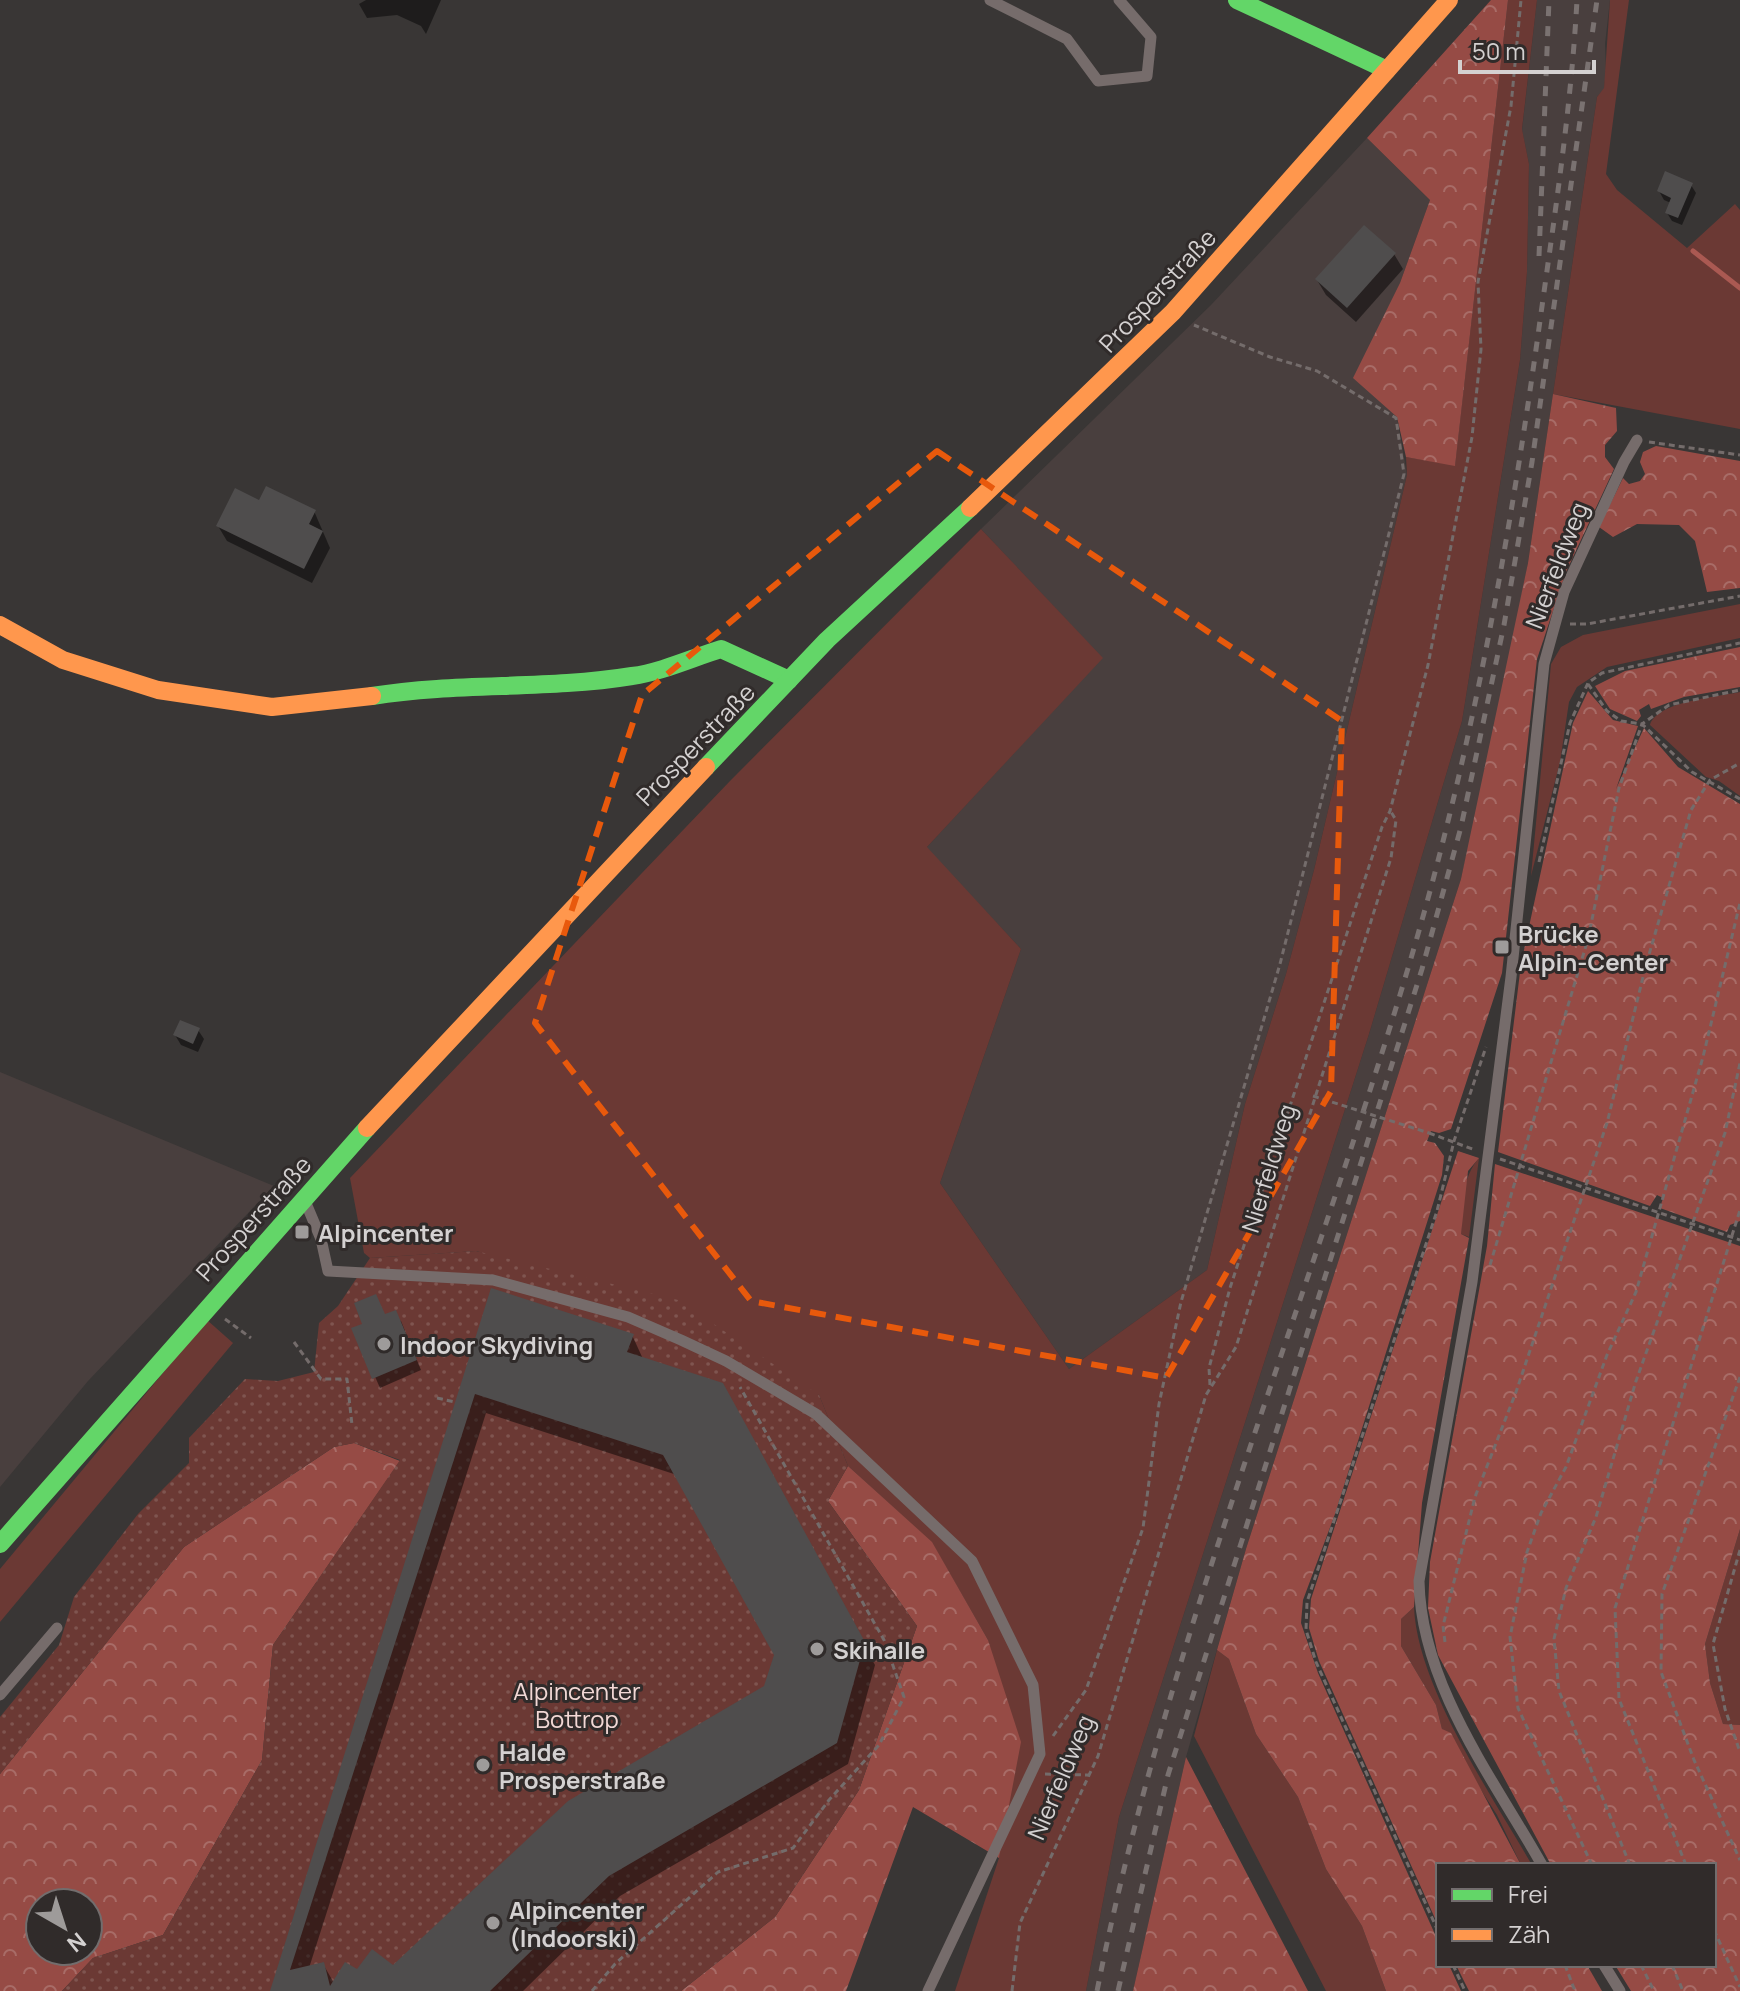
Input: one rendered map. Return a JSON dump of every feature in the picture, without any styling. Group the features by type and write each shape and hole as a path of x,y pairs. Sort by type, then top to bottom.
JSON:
{"main road":[{"path":"1237,0 1387,70"},
{"name":"Prosperstraße","path":"0,1544 303,1197 522,960 789,680 1173,312 1449,0"},
{"path":"0,625 63,660 158,690 272,707 345,701 423,688 578,683 636,676 721,649 789,680"}],"lane":[{"path":"990,0 1067,39 1098,81 1147,76 1151,37 1119,0"},
{"name":"Nierfeldweg","path":"1541,1863 1440,1678 1422,1627 1419,1581 1472,1282 1511,977 1544,664 1554,623 1604,504 1637,440"},
{"path":"303,1197 321,1239 328,1271 493,1280 628,1317 726,1361 816,1414 972,1561 1033,1685 1040,1754 1034,1773 928,1991"},
{"path":"0,1695 57,1628"},
{"path":"1605,1967 1620,1991"}],"path":[{"path":"1210,1385 1215,1341 1256,1203 1390,811 1428,665 1472,437 1481,349 1478,282 1511,106 1521,0"},
{"path":"1040,1754 1086,1690 1143,1528 1159,1404 1181,1302 1280,964 1404,474 1396,418 1317,371 1206,332 1173,312"},
{"path":"1637,440 1740,455"},
{"path":"1554,623 1587,624 1740,596"},
{"path":"1539,864 1570,723 1588,683 1602,673 1740,643"},
{"path":"1588,683 1614,716 1621,721 1642,724 1692,772 1740,799"},
{"path":"1472,1282 1486,1277 1500,1240 1588,939 1619,788 1642,724 1669,705 1740,690"},
{"path":"1440,1678 1449,1666 1443,1626 1475,1497 1516,1392 1607,1123 1646,965 1691,810 1710,780 1740,763"},
{"path":"1313,1096 1391,858 1396,820 1390,811"},
{"path":"1591,1863 1518,1708 1510,1637 1527,1552 1541,1513 1566,1467 1607,1355 1636,1292 1703,1057 1740,903"},
{"path":"1436,1927 1316,1662 1306,1630 1307,1602 1437,1211 1454,1141 1490,1037"},
{"path":"1629,1863 1559,1691 1554,1639 1566,1588 1596,1517 1636,1381 1725,1133 1740,1063"},
{"name":"Nierfeldweg","path":"1012,1991 1020,1923 1089,1775 1126,1669 1210,1385 1221,1373 1240,1331 1313,1096 1477,1151"},
{"path":"1498,1158 1740,1240"},
{"path":"1685,1863 1619,1699 1615,1608 1740,1210"},
{"path":"294,1342 321,1379 347,1379 352,1425"},
{"path":"592,1991 615,1964 718,1872 793,1848 829,1800 879,1745 904,1697 884,1640 726,1361"},
{"path":"1740,1377 1662,1594 1661,1672 1694,1760 1740,1860"},
{"path":"437,1398 455,1402"},
{"path":"1740,1550 1713,1644 1725,1709 1740,1752"},
{"path":"1034,1773 1089,1775"},
{"path":"1716,1934 1740,1987"},
{"path":"1454,1967 1465,1991"},
{"path":"1566,1967 1575,1991"},
{"path":"1642,1967 1654,1991"},
{"path":"1673,1967 1683,1991"}],"highlighted area":[{"path":"937,451 1342,721 1331,1091 1166,1378 751,1301 535,1023 642,695"}],"shaded area":[{"path":"1537,0 1610,0 1604,89 1597,97 1528,563 1495,731 1461,879 1246,1549 1186,1757 1133,1991 1086,1991 1119,1817 1369,1034 1462,721 1520,360 1527,272 1529,164 1522,130"},
{"path":"1367,138 1430,200 1400,283 1397,417 1407,475 1314,870 1286,974 1245,1104 1207,1270 1069,1369 940,1183 1021,949 926,848 1102,658 981,529 1211,305"},
{"path":"0,1072 274,1186 88,1381 0,1487"}],"green space":[{"path":"1491,0 1508,0 1455,466 1406,457 1397,417 1353,378 1400,283 1430,200 1367,138"},
{"path":"1508,0 1537,0 1522,129 1529,164 1527,272 1520,360 1462,721 1369,1034 1119,1817 1086,1991 955,1991 999,1858 1007,1806 988,1640 932,1543 848,1466 819,1395 477,1251 370,1258 364,1253 350,1178 730,781 981,529 1103,658 927,847 1021,949 940,1183 1069,1369 1207,1270 1245,1104 1286,974 1314,870 1407,475 1406,457 1455,465"},
{"path":"1610,0 1629,0 1606,174 1617,190 1687,248 1735,204 1740,210 1740,429 1553,394 1597,97 1604,88"},
{"path":"1553,394 1616,408 1617,431 1605,445 1605,457 1614,469 1566,572 1537,659 1502,973 1451,1129 1439,1133 1431,1131 1427,1141 1435,1143 1444,1156 1442,1175 1335,1514 1303,1600 1301,1623 1318,1673 1436,1937 1436,1967 1450,1967 1461,1991 1386,1991 1362,1926 1326,1869 1298,1797 1256,1734 1229,1659 1217,1650 1246,1549 1461,879 1528,563"},
{"path":"1656,446 1740,461 1740,588 1707,592 1695,541 1679,525 1637,524 1613,537 1599,527 1623,478 1629,484 1640,481 1645,474 1640,462 1643,452"},
{"path":"1740,604 1740,638 1607,667 1577,687 1569,702 1560,762 1531,876 1551,664 1561,647 1583,635"},
{"path":"1740,647 1740,687 1684,697 1651,709 1649,704 1639,710 1641,716 1637,721 1610,709 1595,686 1625,671"},
{"path":"1588,691 1613,720 1638,726 1616,789 1644,728 1678,767 1740,804 1740,1221 1730,1225 1727,1232 1660,1208 1663,1198 1657,1195 1650,1206 1498,1152 1521,964 1573,723"},
{"path":"1740,692 1740,796 1719,781 1706,777 1650,725 1664,710 1676,705"},
{"path":"1458,1151 1479,1158 1468,1171 1461,1234 1469,1238 1422,1503 1414,1607 1401,1619 1401,1646 1436,1705 1442,1729 1451,1733 1520,1863 1436,1863 1436,1921 1319,1661 1309,1628 1311,1599"},
{"path":"1479,1158 1469,1237 1461,1234 1464,1194 1469,1175"},
{"path":"1495,1164 1740,1246 1740,1529 1705,1644 1710,1683 1723,1724 1740,1725 1740,1991 1631,1991 1616,1967 1716,1967 1716,1863 1550,1863 1438,1655 1428,1608 1430,1562 1487,1246"},
{"name":"Alpincenter Bottrop","path":"476,1251 678,1300 819,1395 848,1466 828,1501 917,1626 859,1790 775,1917 681,1991 62,1991 85,1967 104,1967 104,1954 163,1935 262,1760 273,1645 400,1460 354,1443 334,1447 184,1547 0,1774 0,1717 59,1645 74,1597 138,1514 189,1463 189,1438 245,1379 278,1381 314,1372 319,1323 338,1306 370,1258"},
{"path":"207,1320 233,1343 0,1622 0,1569"},
{"path":"354,1443 400,1461 273,1645 262,1760 163,1935 104,1954 104,1887 24,1887 24,1967 85,1967 62,1991 0,1991 0,1774 184,1547 334,1447"},
{"path":"848,1466 932,1542 988,1640 1021,1742 999,1858 913,1807 846,1991 681,1991 775,1917 859,1790 917,1626 828,1501"},
{"path":"1740,1529 1740,1725 1723,1724 1710,1683 1705,1644"},
{"path":"1414,1607 1418,1638 1442,1705 1478,1774 1531,1863 1520,1863 1497,1815 1442,1729 1436,1705 1401,1646 1401,1619"},
{"path":"1217,1650 1229,1659 1256,1734 1298,1797 1326,1869 1362,1926 1386,1991 1326,1991 1194,1736"},
{"path":"1186,1757 1308,1991 1133,1991"},
{"path":"1457,1967 1588,1967 1602,1991 1469,1991"}],"building":[{"path":"1665,171 1693,183 1678,218 1665,213 1671,198 1657,191"},
{"path":"1364,225 1396,253 1347,308 1315,279"},
{"path":"266,486 316,510 309,524 323,531 304,569 216,526 235,488 259,500"},
{"path":"180,1020 200,1028 193,1044 173,1035"},
{"name":"Skihalle","path":"491,1288 634,1334 627,1352 723,1383 865,1642 837,1743 609,1876 490,1991 270,1991","holes":["475,1394 663,1455 774,1655 764,1686 568,1801 393,1965 372,1949 357,1969 345,1962 330,1986 324,1962 290,1970"]},
{"name":"Indoor Skydiving","path":"376,1294 385,1314 396,1310 417,1360 372,1379 351,1328 362,1324 354,1303"}],"waterway":[{"path":"1693,251 1740,288"}],"railway":[{"path":"1539,256 1549,0"},
{"path":"1097,1991 1126,1860 1161,1730 1241,1474 1369,1093 1409,965 1451,808 1486,649 1527,409 1561,164 1577,0"},
{"path":"1118,1991 1168,1775 1422,969 1461,827 1504,625 1532,462 1597,0"}],"traffic: fast":[{"path":"1237,0 1387,70"},
{"path":"706,767 827,640 970,508"},
{"path":"372,696 632,676 721,649 789,680"},
{"path":"0,1544 367,1128"}],"traffic: slow":[{"path":"970,508 1173,312 1449,0"},
{"path":"0,625 63,660 158,690 272,707 372,696"},
{"path":"367,1128 706,767"}],"place":[{"name":"Brücke Alpin-Center","path":"1502,947"},
{"name":"Alpincenter","path":"302,1232"},
{"name":"Indoor Skydiving","path":"384,1344"},
{"name":"Skihalle","path":"817,1649"},
{"name":"Halde Prosperstraße","path":"483,1765"},
{"name":"Alpincenter (Indoorski)","path":"493,1923"}]}
